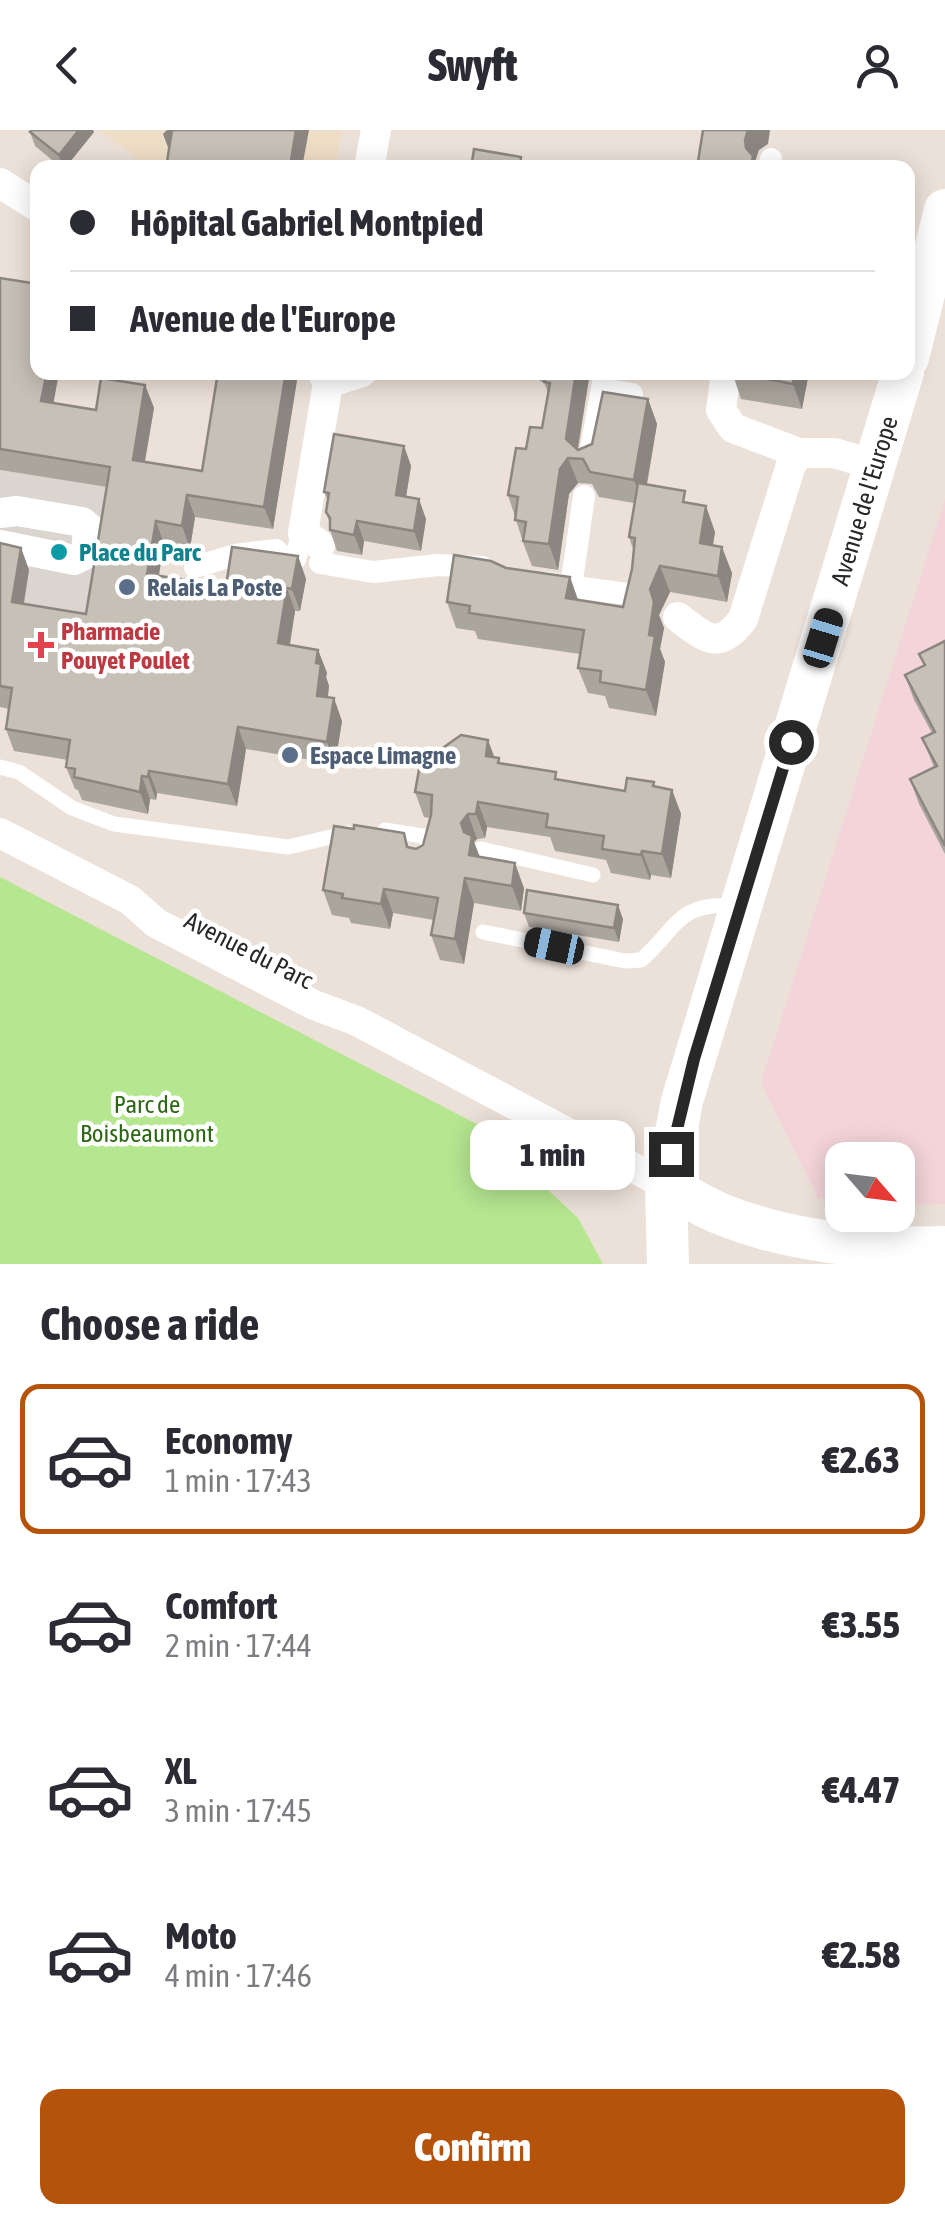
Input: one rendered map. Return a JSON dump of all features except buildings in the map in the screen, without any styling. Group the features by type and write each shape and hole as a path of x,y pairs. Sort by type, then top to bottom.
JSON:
{"main road":[{"path":"915,330 945,210"},
{"name":"Avenue de l'Europe","path":"668,1264 666,1186 682,1100 902,380"},
{"name":"Avenue du Parc","path":"666,1186 723,1215 854,1254 945,1247"}],"street":[{"path":"370,160 376,130"},
{"path":"0,183 30,202"},
{"path":"314,547 325,380"},
{"path":"725,380 721,410 734,428 798,453 834,452 876,465"},
{"path":"589,460 603,381 632,394"},
{"path":"678,617 704,636 719,640 729,637 743,618 790,464 798,453"},
{"path":"571,587 584,496"},
{"path":"0,513 17,511 82,522 89,534 86,554 74,560 0,545"},
{"path":"194,567 235,555 276,550 285,560 314,547"},
{"path":"314,547 373,572 438,564 496,568 512,576 627,594"},
{"name":"Avenue du Parc","path":"0,832 130,900 156,923 314,1006 357,1020 666,1186"}],"lane":[{"path":"0,767 20,772 72,808 114,824 288,847 372,828 435,839 423,862"},
{"path":"481,849 592,875"},
{"path":"483,932 625,961 641,960 665,930 690,913 710,904 740,907"}],"shaded area":[{"path":"99,130 342,130 336,160 139,160"},
{"name":"Place du Parc","path":"0,470 119,489 94,636 20,624 30,565 0,559"},
{"path":"945,499 945,1204 915,1205 915,1142 825,1142 825,1199 818,1198 761,1083"}],"green space":[{"name":"Parc de Boisbeaumont","path":"0,877 546,1160 545,1187 578,1218 603,1264 0,1264"}],"place":[{"name":"Place du Parc","path":"59,552"},
{"name":"Relais La Poste","path":"127,587"},
{"name":"Pharmacie Pouyet Poulet","path":"41,645"},
{"name":"Espace Limagne","path":"290,755"}],"route":[{"path":"671,1154 682,1100 791,742"}]}
